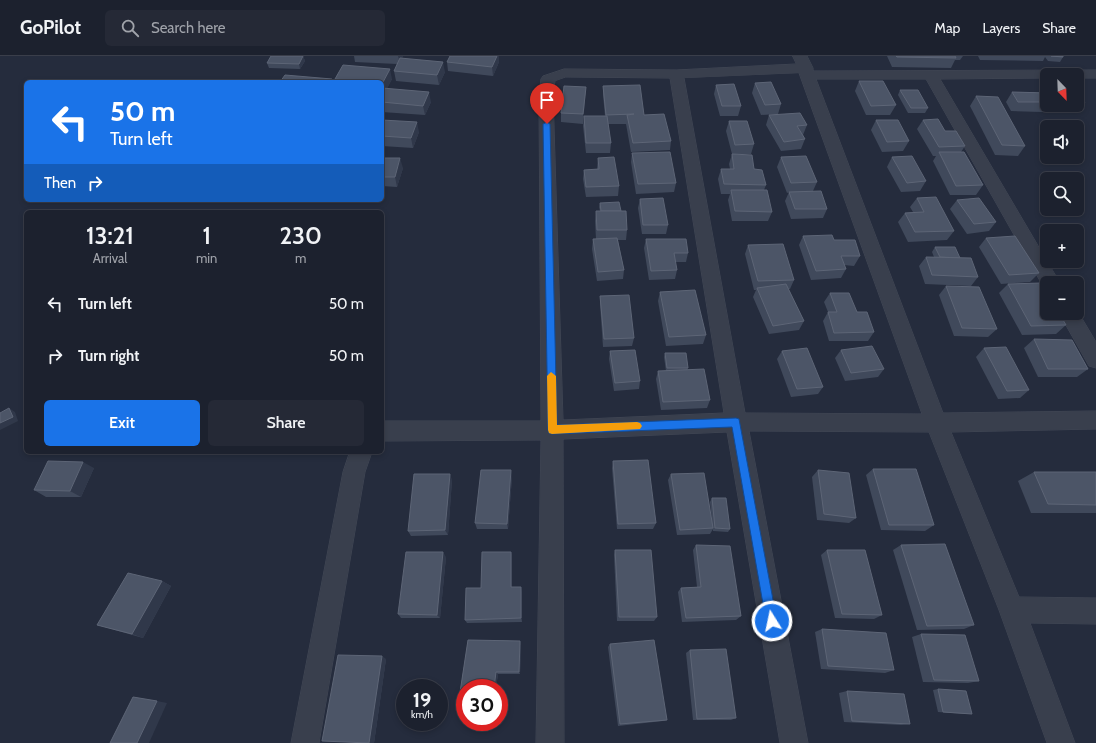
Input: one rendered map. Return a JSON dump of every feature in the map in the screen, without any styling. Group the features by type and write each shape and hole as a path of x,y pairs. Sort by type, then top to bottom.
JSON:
{"street":[{"path":"805,66 936,423 1012,610 1062,743"},
{"path":"550,743 552,430 546,94 548,79 564,73 676,74 805,66 931,75 1094,74"},
{"path":"676,74 736,422 794,743"},
{"path":"931,75 1047,276"},
{"path":"1073,320 1096,360"},
{"path":"384,431 552,430 736,422 936,423 1096,420"},
{"path":"305,743 354,472 360,454"},
{"path":"1012,610 1096,611"}],"building":[{"path":"271,56 303,56 299,64 267,63"},
{"path":"450,56 497,56 492,67 447,62"},
{"path":"896,56 955,56 956,58 897,57"},
{"path":"400,58 443,62 437,75 394,71"},
{"path":"343,65 390,69 384,80 335,79"},
{"path":"285,75 332,79 331,80 281,80"},
{"path":"859,81 883,81 896,105 871,106"},
{"path":"771,82 781,104 765,105 755,83"},
{"path":"734,84 741,106 722,106 716,85"},
{"path":"640,85 644,115 664,114 671,141 633,143 627,115 634,114 606,115 603,86"},
{"path":"564,86 586,87 583,114 561,113"},
{"path":"384,88 429,92 423,106 384,102"},
{"path":"900,90 918,90 928,108 911,108"},
{"path":"1012,92 1040,93 1040,102 1018,102"},
{"path":"976,96 998,97 1025,146 1002,145"},
{"path":"800,113 807,125 797,126 805,139 784,142 769,115"},
{"path":"584,116 607,116 611,143 586,143"},
{"path":"938,119 945,131 956,131 965,146 939,147 923,120"},
{"path":"384,120 417,122 411,138 384,136"},
{"path":"876,120 898,120 909,141 887,142"},
{"path":"729,121 747,121 754,144 735,145"},
{"path":"670,152 676,183 638,184 632,153"},
{"path":"939,152 964,152 983,185 956,186"},
{"path":"732,154 752,155 754,169 762,170 766,185 724,184 721,169 734,169"},
{"path":"806,156 817,182 791,183 781,157"},
{"path":"912,156 926,181 907,183 892,157"},
{"path":"614,157 619,186 586,187 584,170 599,169 598,158"},
{"path":"384,158 400,158 395,177 384,177"},
{"path":"731,190 767,190 772,212 735,211"},
{"path":"821,191 827,209 795,209 789,192"},
{"path":"936,197 954,231 915,232 905,213 924,212 917,198"},
{"path":"663,198 668,225 643,225 640,199"},
{"path":"979,198 996,222 974,224 957,200"},
{"path":"619,202 621,211 601,211 600,203"},
{"path":"596,211 626,211 627,230 597,230"},
{"path":"832,235 834,240 855,240 860,256 841,256 846,269 816,271 803,236"},
{"path":"1015,236 1039,273 1009,275 986,238"},
{"path":"617,238 624,270 598,272 593,239"},
{"path":"646,239 686,239 688,253 674,253 677,270 651,271"},
{"path":"783,244 794,280 758,281 748,245"},
{"path":"935,247 955,247 960,258 940,257"},
{"path":"926,257 971,258 978,277 932,275"},
{"path":"1040,283 1040,320 1063,320 1066,325 1031,326 1008,284"},
{"path":"786,284 804,321 773,326 757,288"},
{"path":"946,286 979,287 997,329 962,328"},
{"path":"695,290 706,335 669,337 660,292"},
{"path":"830,293 849,293 857,312 867,312 874,332 834,333 828,312 837,312"},
{"path":"629,295 634,338 604,339 600,296"},
{"path":"1034,339 1072,340 1088,369 1048,369"},
{"path":"872,346 884,369 851,373 841,350"},
{"path":"1006,347 1029,390 1007,391 984,348"},
{"path":"807,348 823,387 797,389 782,351"},
{"path":"635,350 640,381 615,383 610,351"},
{"path":"665,353 686,353 688,368 667,368"},
{"path":"704,369 710,400 663,402 658,371"},
{"path":"9,408 13,417 0,423 0,413"},
{"path":"648,460 656,523 618,524 613,461"},
{"path":"48,461 83,462 70,491 34,490"},
{"path":"873,469 916,469 934,525 889,525"},
{"path":"481,470 511,470 507,524 475,523"},
{"path":"818,470 849,473 856,518 824,514"},
{"path":"1034,472 1096,472 1096,505 1048,504"},
{"path":"704,473 713,528 680,530 671,474"},
{"path":"414,474 450,474 445,530 408,531"},
{"path":"712,498 726,498 730,529 715,528"},
{"path":"945,544 974,625 927,626 901,545"},
{"path":"696,545 730,546 741,616 686,618 681,588 701,587"},
{"path":"615,550 651,550 657,617 619,617"},
{"path":"827,550 865,550 882,615 842,614"},
{"path":"406,552 443,552 437,615 398,614"},
{"path":"482,552 511,552 511,587 521,587 521,618 465,620 466,588 481,588"},
{"path":"128,573 162,581 132,634 97,625"},
{"path":"822,629 886,633 894,670 828,666"},
{"path":"921,634 965,635 979,681 934,680"},
{"path":"468,640 520,641 519,672 496,672 495,679 462,679"},
{"path":"654,640 667,720 620,724 610,644"},
{"path":"726,649 736,718 697,719 690,650"},
{"path":"338,655 382,656 369,743 322,741"},
{"path":"938,689 966,691 972,714 943,712"},
{"path":"847,691 904,694 910,724 852,721"},
{"path":"133,697 157,701 137,743 110,743"}],"slow traffic":[{"path":"551,376 552,430 637,426"}],"route":[{"path":"547,124 552,430 736,422 772,621"}]}
